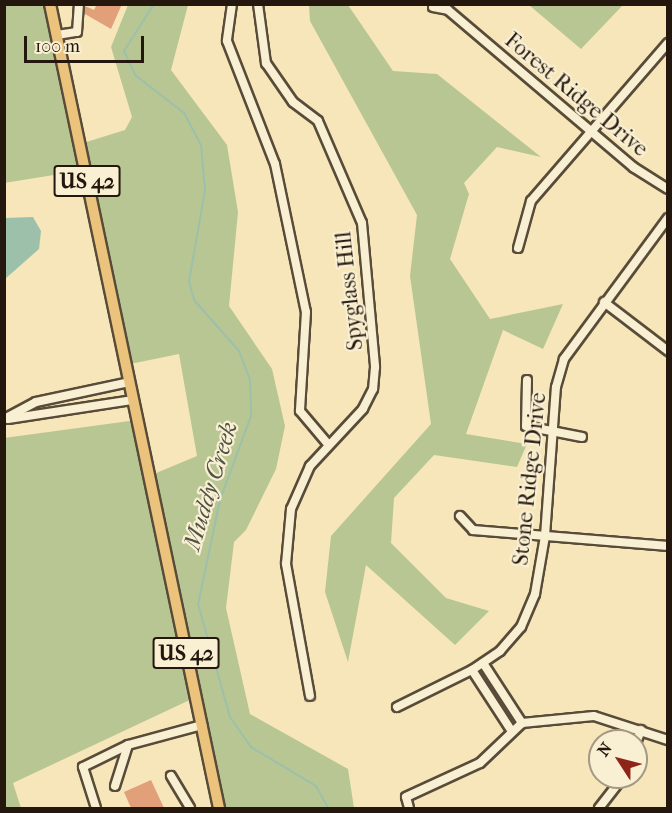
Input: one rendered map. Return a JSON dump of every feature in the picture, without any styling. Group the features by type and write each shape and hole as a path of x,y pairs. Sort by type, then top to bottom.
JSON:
{"main road":[{"name":"US 42","path":"50,4 219,808"}],"street":[{"path":"57,35 77,32 79,4"},
{"path":"232,4 227,41 275,164 306,312 300,411 328,444"},
{"name":"Spyglass Hill","path":"258,4 266,63 293,102 318,121 362,223 373,389 363,409 328,444 300,485 285,545 310,696"},
{"name":"Forest Ridge Drive","path":"433,7 448,10 591,131 668,189"},
{"path":"518,248 531,201 668,43"},
{"name":"Stone Ridge Drive","path":"398,707 483,663 521,627 535,594 545,536 553,435 564,358 668,218"},
{"path":"604,302 668,351"},
{"path":"527,380 523,421 532,431 582,437"},
{"path":"4,419 36,402 129,382"},
{"path":"4,419 132,400"},
{"path":"460,516 473,530 668,546"},
{"path":"483,663 522,723"},
{"path":"472,670 511,730"},
{"path":"409,808 406,797 480,763 511,730 522,723 594,716 638,729"},
{"path":"96,808 83,767 128,745 202,725"},
{"path":"648,733 668,740"},
{"path":"115,786 128,745"},
{"path":"171,776 190,808"},
{"path":"599,808 614,789"}],"shaded area":[{"path":"5,5 50,5 80,144 125,130 132,117 111,47 128,5 188,5 171,70 227,145 238,212 229,306 272,369 285,426 276,469 246,530 234,542 226,608 250,714 348,769 354,808 219,808 196,697 13,783 21,808 5,808 4,438 137,420 149,476 197,456 179,354 125,365 85,170 4,183"},
{"path":"309,5 348,5 393,71 437,74 541,157 497,147 464,183 469,194 450,259 490,319 563,304 543,349 503,330 466,434 527,444 517,467 434,455 394,498 391,543 446,598 489,611 455,645 366,565 348,662 325,592 331,536 431,424 410,276 417,215 310,21"},
{"path":"529,5 623,5 581,49"},
{"path":"33,217 41,231 39,249 5,279 5,218"}],"building":[{"path":"97,4 122,4 111,29 85,14 85,6 94,10"},
{"path":"151,780 164,808 131,808 124,792"}],"waterway":[{"name":"Muddy Creek","path":"154,4 124,51 135,75 184,113 201,145 205,190 189,282 194,300 239,351 250,380 251,416 220,500 198,604 230,717 251,747 316,786 328,808"}]}
